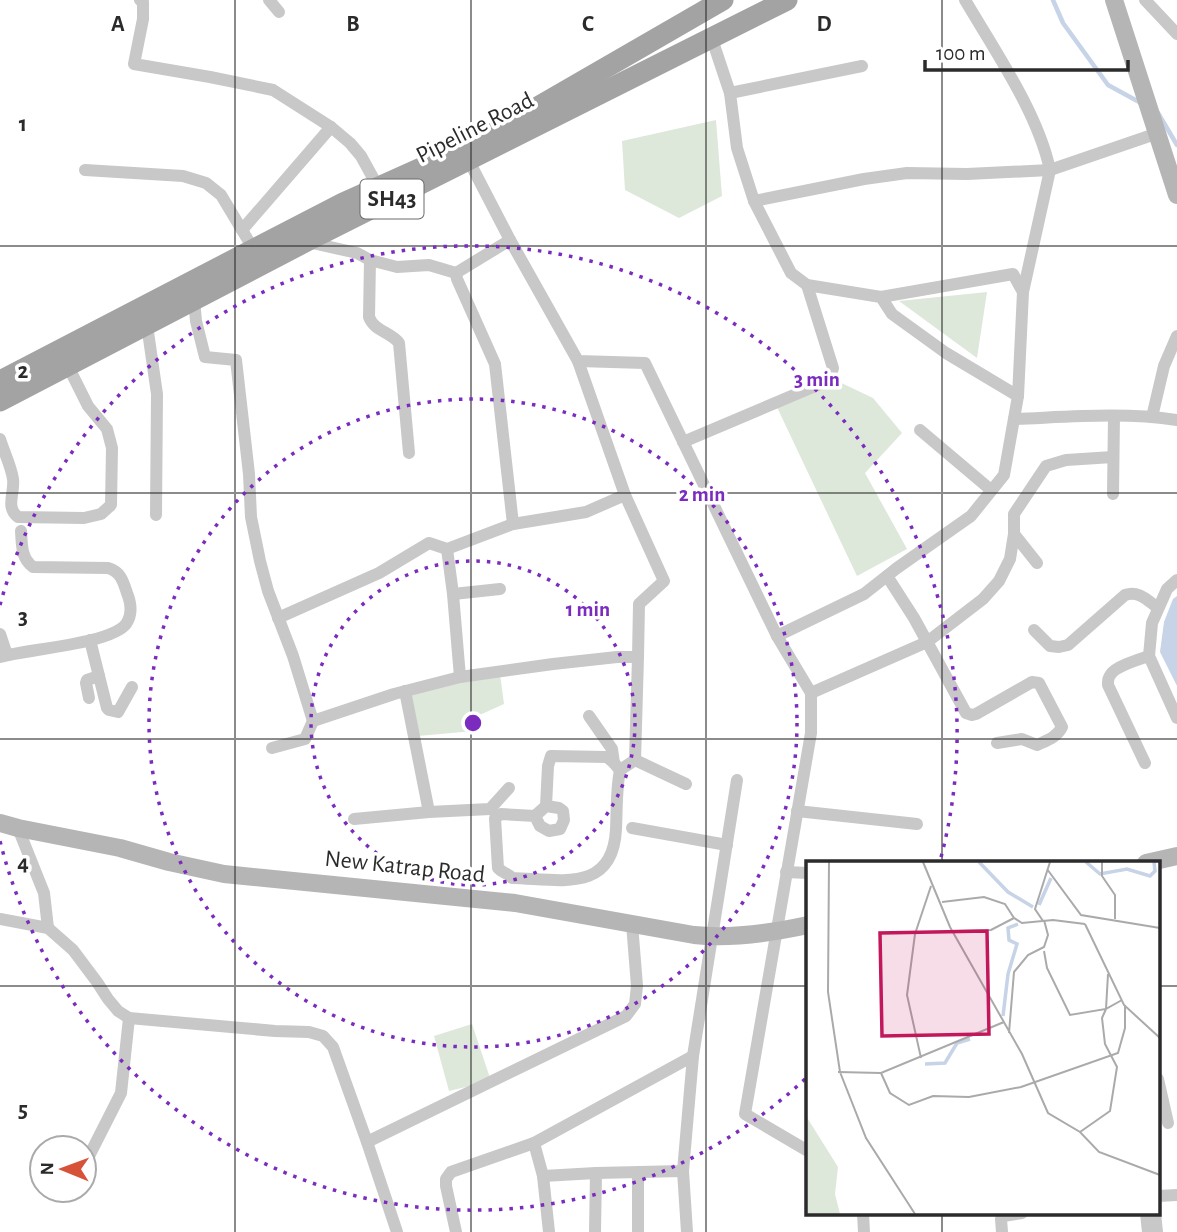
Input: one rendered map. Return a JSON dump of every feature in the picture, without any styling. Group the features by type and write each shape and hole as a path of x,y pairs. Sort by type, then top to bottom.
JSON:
{"main road":[{"name":"Pipeline Road","path":"0,381 344,203 470,146 723,0"},
{"name":"Pipeline Road","path":"0,401 307,241 712,39 780,1"}],"street":[{"path":"139,0 142,2 143,19 134,64 273,90 331,127 350,143 361,156 378,187"},
{"path":"269,0 279,12"},
{"path":"777,636 864,594 971,516 1004,475 1018,396 1023,292 1050,170 1046,150 1018,91 965,0"},
{"path":"1114,0 1157,130 1172,150 1177,195"},
{"path":"1144,0 1177,34"},
{"path":"712,39 730,93 737,148 754,201 791,273 807,285 881,297 1013,274 1023,292"},
{"path":"730,93 862,66"},
{"path":"242,230 331,127"},
{"path":"754,201 907,173 967,174 1050,170 1157,130"},
{"path":"469,161 578,361 625,495 664,581 639,604 635,760"},
{"path":"85,170 183,176 206,183 221,195 254,250"},
{"path":"307,241 357,253 370,260 397,267 429,265 456,273 510,240"},
{"path":"370,260 369,317 371,323 396,338 399,344 409,453"},
{"path":"456,273 495,364 513,524"},
{"path":"683,442 830,378 833,368 807,285"},
{"path":"881,297 892,314 946,354 1018,396"},
{"path":"194,300 205,357 236,360 251,517 262,571 313,721 305,739 272,748"},
{"path":"147,325 158,394 156,514"},
{"path":"1152,416 1164,366 1177,336"},
{"path":"578,361 645,363 777,636 811,693 811,733 745,1114 806,1150"},
{"path":"0,439 13,479 10,505 18,517 84,518 101,514 111,505 112,448 107,429 88,406 68,366"},
{"path":"1113,494 1114,416"},
{"path":"1014,419 1152,416 1177,420"},
{"path":"920,430 992,490"},
{"path":"811,693 927,642 983,598 999,581 1010,559 1014,514 1046,466 1066,460 1113,457"},
{"path":"278,618 379,573 429,543 447,549 513,524 586,512 625,495"},
{"path":"0,634 3,656 103,637 122,628 129,621 132,604 120,575 115,570 33,567 23,556 21,531"},
{"path":"1014,534 1037,564"},
{"path":"447,549 460,677"},
{"path":"887,576 966,713 972,715 1032,682 1039,683 1062,727 1057,736 1037,745 1022,739 997,743"},
{"path":"1177,580 1167,589 1152,623 1149,656 1177,718"},
{"path":"453,594 500,589"},
{"path":"1034,630 1050,646 1059,647 1068,645 1125,595 1138,594 1158,608"},
{"path":"90,640 109,710 118,712 132,687"},
{"path":"1145,763 1108,681 1115,670 1149,656"},
{"path":"313,721 405,691 460,677 552,664 638,657"},
{"path":"89,698 87,680 99,676"},
{"path":"405,691 429,811"},
{"path":"589,716 612,749 617,766 616,831 611,858 595,874 580,880 512,878 498,869 495,818 501,814 536,816 546,806 551,756 607,757 617,766"},
{"path":"617,766 635,760 685,784"},
{"path":"687,1232 683,1171 693,1056 737,780"},
{"path":"354,819 429,811 490,809 509,788"},
{"path":"536,816 540,826 549,831 560,830 564,820 562,811 546,806"},
{"path":"797,811 916,824"},
{"name":"New Katrap Road","path":"0,822 224,874 515,903 712,937 776,932 806,925"},
{"path":"18,828 44,893 48,928"},
{"path":"632,828 727,845"},
{"path":"1155,861 1177,856"},
{"path":"786,872 806,873"},
{"path":"0,919 48,928 73,950 108,999 118,1011 129,1018 309,1032 323,1036 333,1047 397,1232"},
{"path":"367,1142 626,1016 635,1003 637,986 632,924"},
{"path":"98,1138 121,1093 129,1018"},
{"path":"456,1232 446,1186 446,1179 451,1172 534,1143 693,1056"},
{"path":"1160,1088 1168,1123"},
{"path":"534,1143 543,1176 549,1232"},
{"path":"543,1176 683,1171"},
{"path":"638,1172 638,1232"},
{"path":"595,1232 596,1174"},
{"path":"863,1214 864,1232"},
{"path":"1146,1214 1148,1232"},
{"path":"1155,1214 1157,1232"},
{"path":"1002,1232 1001,1219 1004,1215"}],"green space":[{"path":"716,120 722,196 679,218 625,190 622,141"},
{"path":"987,292 977,358 899,301"},
{"path":"833,379 873,398 902,433 865,473 907,549 857,576 775,403"},
{"path":"500,674 504,704 473,718 474,731 418,736 410,693"},
{"path":"472,1024 491,1081 449,1091 434,1036"}],"water":[{"path":"1177,596 1177,686 1160,652 1164,622 1173,599"}],"waterway":[{"path":"1053,0 1063,23 1108,85 1141,103"},
{"path":"1158,113 1177,145"}]}
